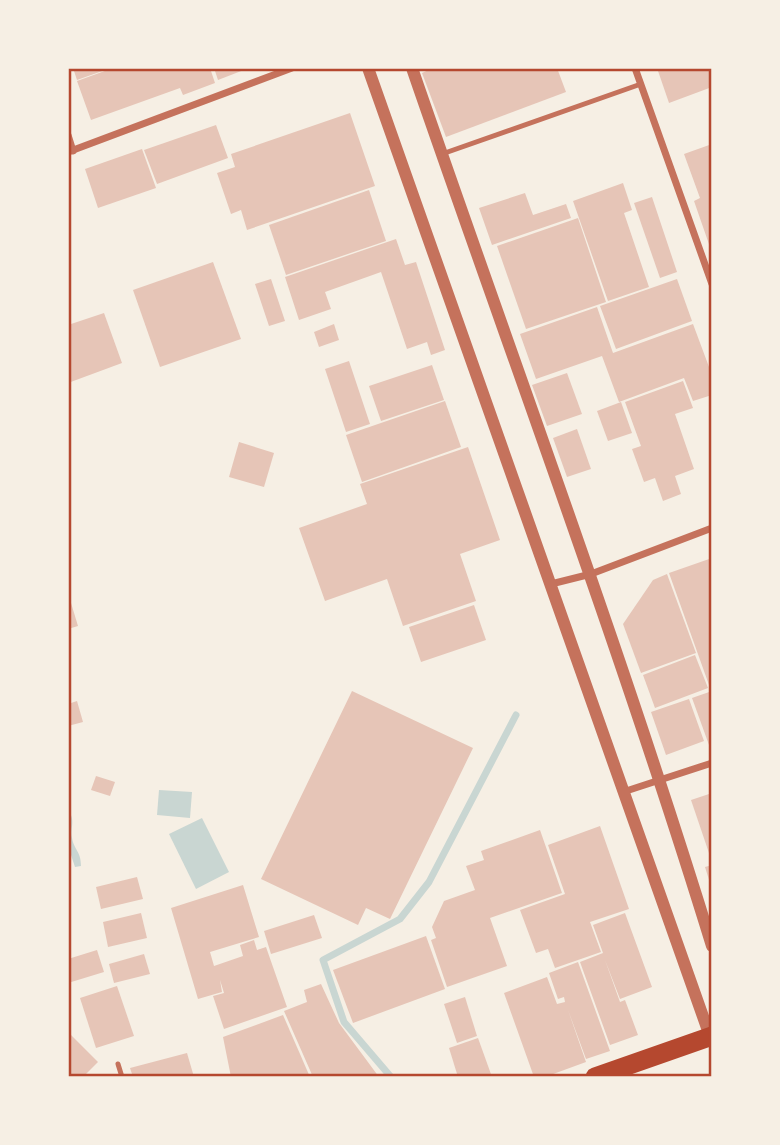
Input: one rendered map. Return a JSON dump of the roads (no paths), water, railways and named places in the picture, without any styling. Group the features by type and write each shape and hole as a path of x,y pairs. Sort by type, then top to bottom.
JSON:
{"highway":[{"path":"594,1077 711,1039"}],"street":[{"path":"68,135 71,151 292,68"},
{"path":"368,68 711,1039"},
{"path":"412,68 591,574 661,780 712,946"},
{"path":"635,68 712,284"},
{"path":"551,584 591,574 712,528"},
{"path":"623,792 712,763"}],"lane":[{"path":"442,154 641,84"},
{"path":"118,1064 122,1077"}],"waterway":[{"path":"391,1077 344,1022 323,960 400,919 429,882 516,715"}]}
